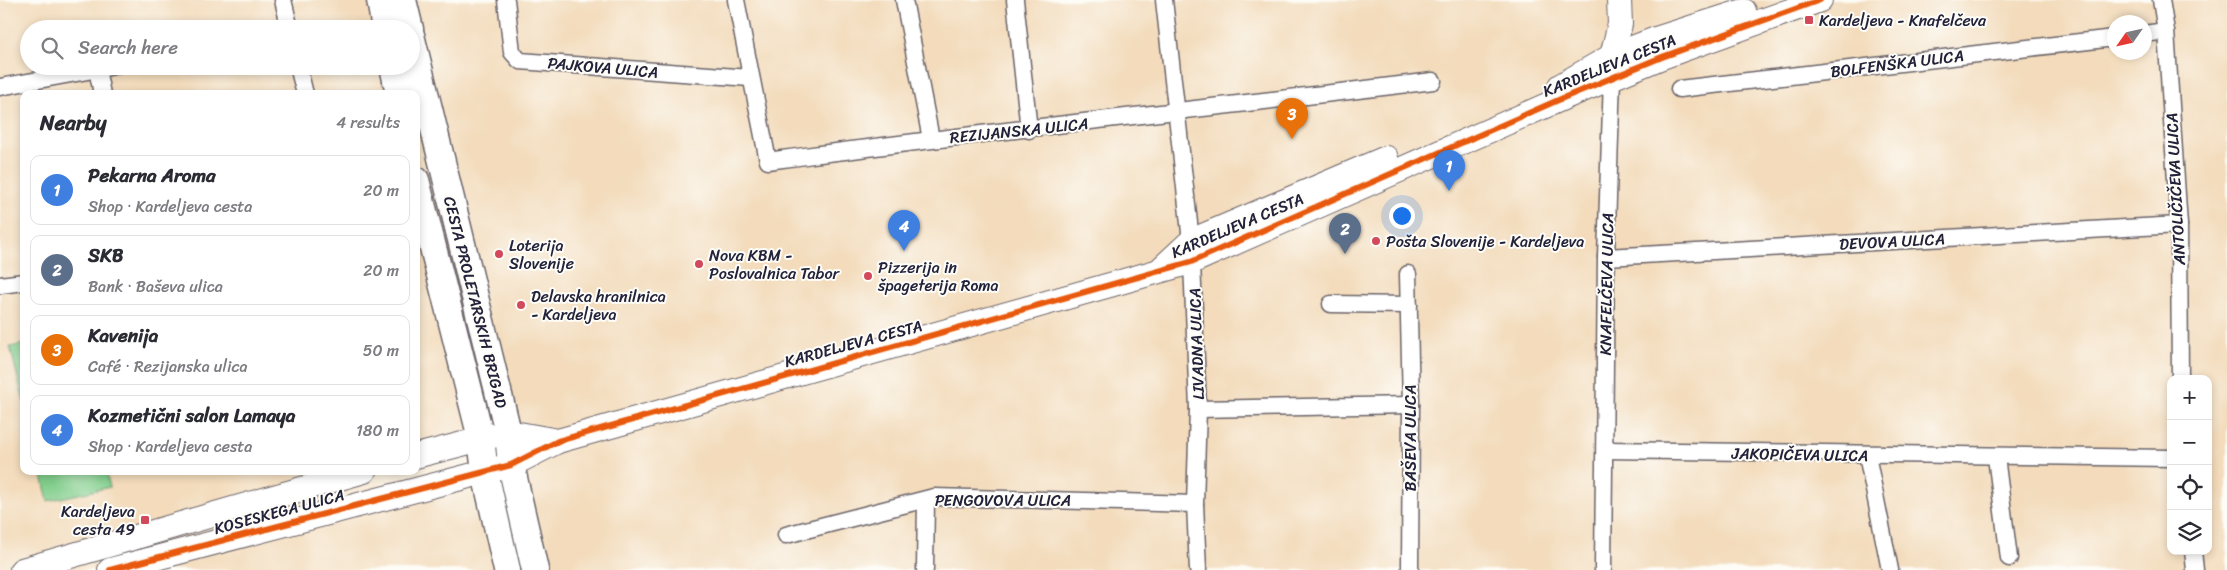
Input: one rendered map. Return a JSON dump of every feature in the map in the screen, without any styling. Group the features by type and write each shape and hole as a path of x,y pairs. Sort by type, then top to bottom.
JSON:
{"main road":[{"path":"380,0 384,20"},
{"path":"402,0 408,20"},
{"name":"CESTA PROLETARSKIH BRIGAD","path":"420,72 508,432 512,465 535,570"},
{"path":"395,75 398,90"},
{"name":"CESTA PROLETARSKIH BRIGAD","path":"420,196 481,438 485,473 507,570"}],"street":[{"path":"283,0 288,20"},
{"name":"PAJKOVA ULICA","path":"506,0 512,52 520,61 750,78"},
{"name":"REZIJANSKA ULICA","path":"736,0 768,161 930,139 1029,130 1433,81"},
{"path":"904,0 930,139"},
{"path":"1015,0 1029,130"},
{"name":"LIVADNA ULICA","path":"1164,0 1191,251 1198,409 1195,504 1198,570"},
{"name":"KNAFELČEVA ULICA","path":"1603,570 1606,257 1612,67 1620,24 1619,0"},
{"name":"KARDELJEVA CESTA","path":"558,441 1159,271 1191,251 1612,67 1656,39 1779,0"},
{"name":"KARDELJEVA CESTA","path":"1612,67 1662,57 1820,0"},
{"name":"ANTOLIČIČEVA ULICA","path":"2161,0 2166,32 2179,225 2180,375"},
{"path":"2152,33 2166,32"},
{"name":"BOLFENŠKA ULICA","path":"1679,89 2107,39"},
{"path":"0,87 65,75"},
{"path":"98,75 101,90"},
{"path":"300,75 304,90"},
{"name":"DEVOVA ULICA","path":"1606,257 2179,225"},
{"name":"BAŠEVA ULICA","path":"1408,274 1411,405 1410,570"},
{"path":"0,286 20,283"},
{"path":"1331,304 1409,305"},
{"path":"1198,409 1411,405"},
{"path":"420,455 508,432 558,441"},
{"name":"KOSESKEGA ULICA","path":"110,570 485,473 512,465 558,441"},
{"name":"JAKOPIČEVA ULICA","path":"1605,450 2167,458"},
{"path":"1867,455 1890,570"},
{"path":"1996,457 2009,558"},
{"name":"KOSESKEGA ULICA","path":"22,570 350,475"},
{"name":"PENGOVOVA ULICA","path":"786,534 934,497 1195,504"},
{"path":"925,570 926,500"},
{"path":"2193,555 2194,570"}],"green space":[{"path":"20,345 20,386 10,347"},
{"path":"42,475 107,475 110,487 48,501"}],"cycle path":[{"path":"110,570 511,465 558,441 1191,262 1563,98 1662,57 1820,0"}],"place":[{"name":"Kardeljeva - Knafelčeva","path":"1809,20"},
{"name":"Kavenija","path":"1292,139"},
{"name":"Pekarna Aroma","path":"1449,191"},
{"name":"Pošta Slovenije - Kardeljeva","path":"1376,241"},
{"name":"Kozmetični salon Lamaya","path":"904,251"},
{"name":"Loterija Slovenije","path":"499,254"},
{"name":"SKB","path":"1345,254"},
{"name":"Nova KBM - Poslovalnica Tabor","path":"699,264"},
{"name":"Pizzerija in špageterija Roma","path":"868,276"},
{"name":"Delavska hranilnica - Kardeljeva","path":"521,305"},
{"name":"Kardeljeva cesta 49","path":"145,520"}]}
